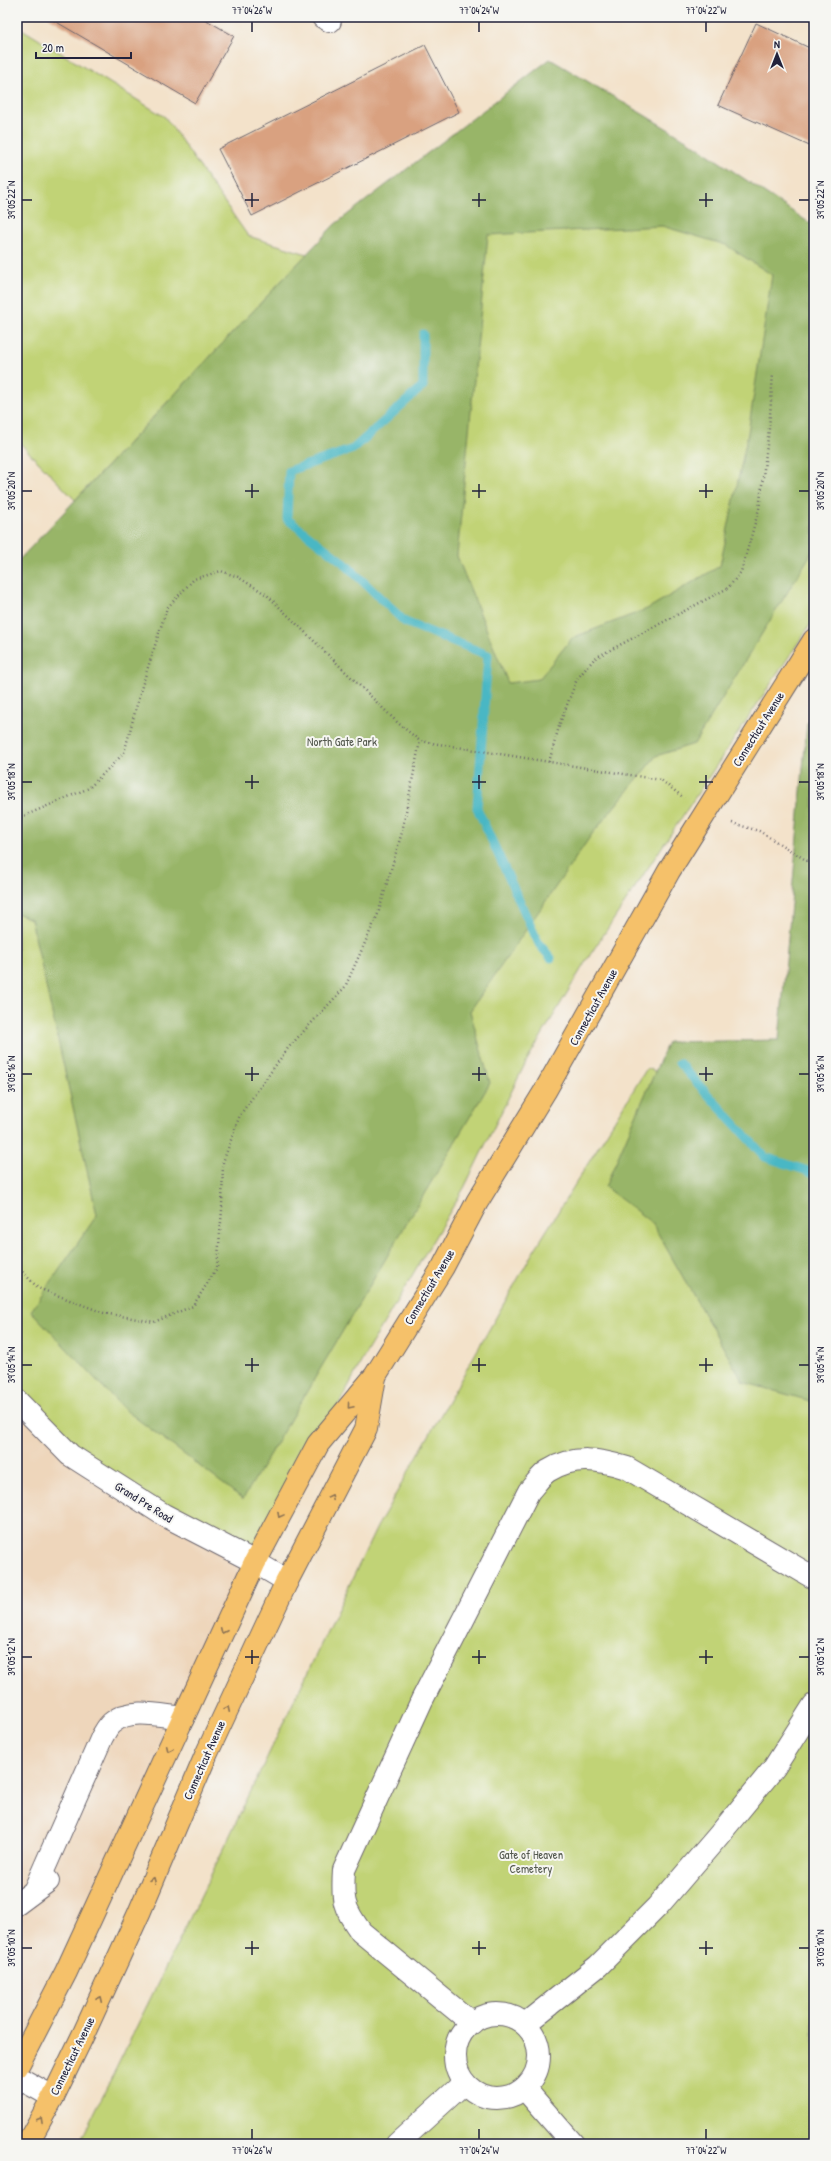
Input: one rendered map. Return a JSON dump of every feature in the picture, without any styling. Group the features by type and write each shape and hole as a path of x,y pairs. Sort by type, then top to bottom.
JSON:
{"main road":[{"name":"Connecticut Avenue","path":"17,2067 66,1972 255,1562 318,1444 375,1376 443,1267 477,1202 545,1091 669,871 814,640"},
{"name":"Connecticut Avenue","path":"27,2144 53,2097 139,1913 206,1755 287,1582 366,1429 375,1376"}],"street":[{"name":"Grand Pre Road","path":"17,1401 70,1455 164,1515 255,1562 287,1582"},
{"path":"472,2023 361,1932 349,1915 342,1897 344,1870 422,1700 529,1491 548,1471 578,1459 601,1460 626,1468 814,1578"},
{"path":"525,2024 598,1966 657,1907 774,1768 814,1705"},
{"path":"17,1904 35,1889 102,1737 112,1722 124,1715 136,1714 183,1718"},
{"path":"494,2014 509,2016 525,2024 534,2036 539,2057 537,2071 525,2089 514,2096 499,2099 478,2094 464,2083 455,2066 455,2047 461,2033 479,2018 494,2014"},
{"path":"17,2077 53,2097"},
{"path":"397,2144 464,2083"},
{"path":"525,2089 573,2144"}],"path":[{"path":"549,762 560,723 578,679 595,658 728,588 741,572 759,509 769,429 773,374"},
{"path":"17,819 88,788 124,753 142,686 167,608 194,579 221,571 238,577 267,595 398,723 420,741 661,780 705,814 759,831 814,865"},
{"path":"17,1266 38,1288 104,1313 154,1322 193,1306 217,1268 222,1210 223,1162 240,1115 288,1048 345,987 378,914 402,832 420,741"}],"shaded area":[{"path":"17,1401 255,1562 17,2067"}],"green space":[{"path":"17,26 165,117 248,236 307,254 75,500 17,440"},
{"name":"North Gate Park","path":"550,59 693,144 814,226 814,549 694,744 656,756 592,834 470,1011 490,1083 243,1499 124,1409 31,1311 97,1215 31,919 17,913 17,562 334,225","holes":["662,226 726,245 772,275 748,433 720,566 647,609 572,638 539,679 508,683 457,556 488,235"]},
{"name":"North Gate Park","path":"562,96 814,254 814,619 586,961 526,1062 464,1188 366,1353 255,1562 164,1515 17,1401 17,594"},
{"path":"814,712 814,1402 743,1382 652,1223 605,1187 668,1042 779,1040 807,723"},
{"name":"Gate of Heaven Cemetery","path":"647,1068 814,1135 814,2144 79,2144 209,1879 377,1527 532,1254"}],"building":[{"path":"48,17 201,17 234,36 195,103"},
{"path":"756,23 814,50 814,148 718,105"},
{"path":"425,45 459,112 252,216 218,149"}],"waterway":[{"path":"423,334 423,386 353,449 289,471 287,519 344,563 405,622 488,655 477,808 539,944 551,958"},
{"path":"679,1063 765,1157 814,1173"}]}
